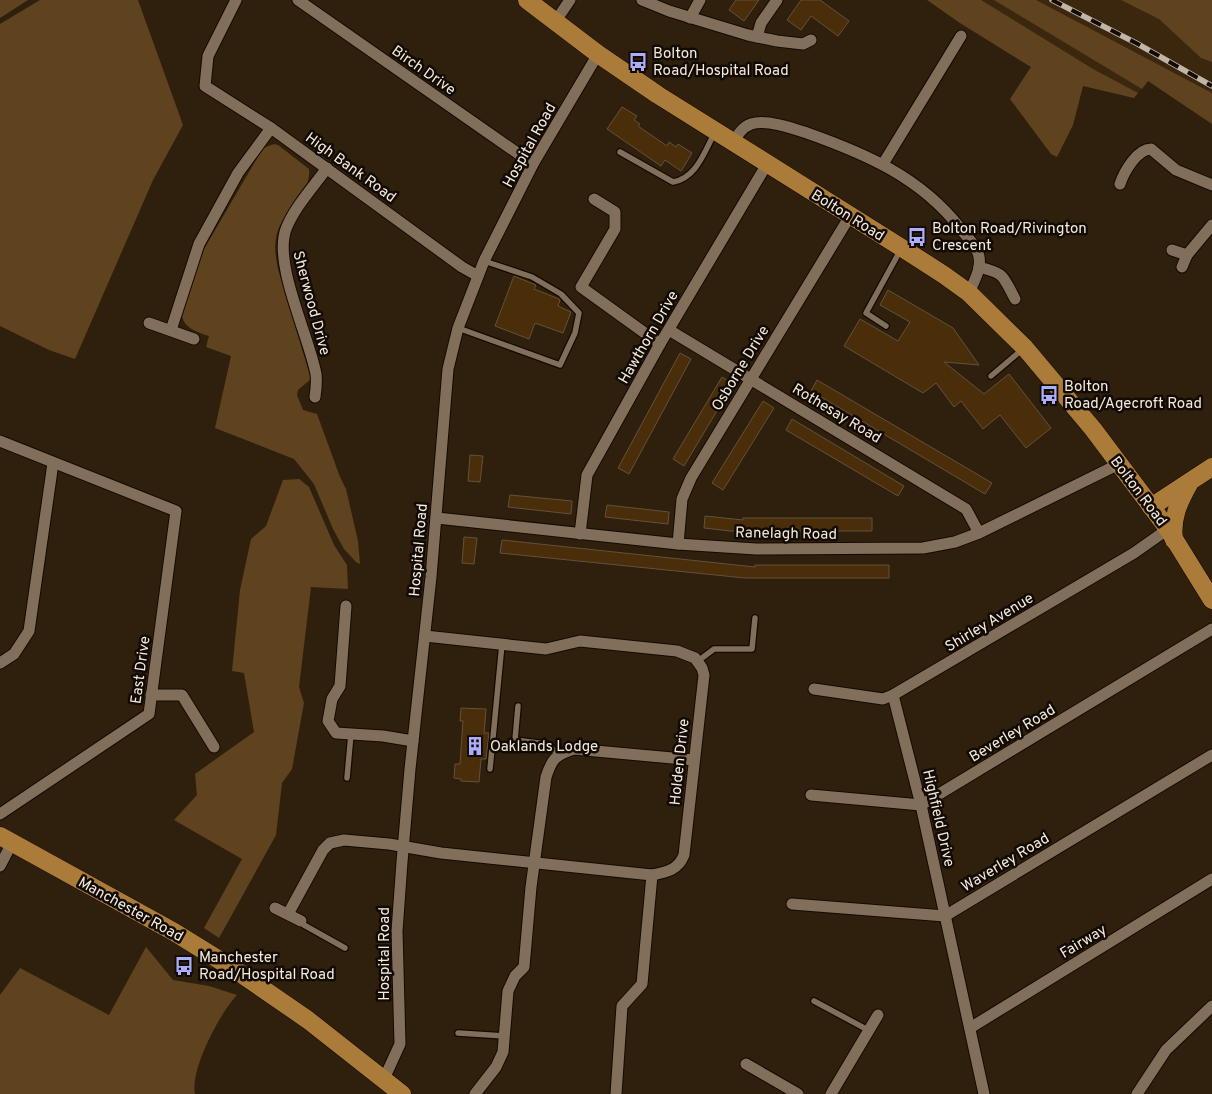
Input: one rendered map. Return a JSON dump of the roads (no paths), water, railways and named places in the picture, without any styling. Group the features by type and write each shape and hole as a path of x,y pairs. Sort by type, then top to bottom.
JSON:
{"main road":[{"name":"Bolton Road","path":"527,0 598,54 733,143 902,248 969,293 1025,348 1093,429 1171,534 1212,600"},
{"path":"1148,503 1193,480 1212,467"},
{"path":"1171,534 1177,508 1193,480"},
{"name":"Manchester Road","path":"6,839 174,932 237,971 308,1020 402,1094"}],"street":[{"name":"High Bank Road","path":"236,0 208,56 205,86 271,128 478,276"},
{"name":"Birch Drive","path":"298,0 533,164"},
{"path":"555,22 570,0"},
{"path":"642,0 690,18 777,42 803,44 811,40"},
{"path":"690,18 700,0"},
{"path":"757,37 761,22 777,0"},
{"path":"883,164 961,36"},
{"name":"Hospital Road","path":"384,1079 400,1044 397,931 413,741 437,518 448,370 458,328 484,260 533,164 598,54"},
{"path":"733,143 744,127 751,124 763,123 786,126 852,149 883,164 918,187 951,217 978,252 979,267 969,293"},
{"path":"171,330 199,244 238,172 271,128"},
{"path":"1120,184 1124,172 1130,165 1142,152 1146,149 1151,149 1176,170 1212,185"},
{"name":"Hawthorn Drive","path":"580,534 587,475 660,344 767,164"},
{"name":"Sherwood Drive","path":"316,397 316,376 285,268 282,244 286,229 292,218 327,168"},
{"path":"594,198 615,212 615,229 581,287 660,344"},
{"name":"Osborne Drive","path":"678,544 682,499 691,478 850,216"},
{"path":"1182,267 1187,255 1212,225"},
{"path":"1172,250 1187,255"},
{"path":"979,267 998,272 1002,275 1016,299"},
{"path":"149,323 194,338"},
{"name":"Rothesay Road","path":"669,330 966,510 979,533"},
{"path":"0,442 53,463 29,631 14,654 0,663"},
{"name":"East Drive","path":"0,814 149,714 152,695 176,511 53,463"},
{"name":"Ranelagh Road","path":"437,518 678,544 756,549 923,548 955,542 979,533 1119,464"},
{"name":"Shirley Avenue","path":"814,689 883,699 893,695 1134,553 1171,534"},
{"path":"346,606 340,686 332,699 328,721 336,733 383,736 413,741"},
{"name":"Beverley Road","path":"921,805 1212,629"},
{"path":"425,636 546,650 580,641 677,651 698,660"},
{"name":"Holden Drive","path":"288,914 323,850 330,843 344,840 441,853 652,875 672,870 681,863 684,855 704,675 698,660"},
{"path":"152,695 182,695 214,747"},
{"name":"Highfield Drive","path":"893,695 921,805 984,1094"},
{"path":"475,1094 496,1067 504,1052 508,991 515,976 524,967 546,777 551,763 559,754 574,749 694,760"},
{"name":"Waverley Road","path":"945,916 1212,755"},
{"path":"811,796 921,805"},
{"path":"0,866 6,839"},
{"path":"616,1094 622,1006 642,984 652,875"},
{"name":"Fairway","path":"970,1028 1212,879"},
{"path":"792,904 945,916"},
{"path":"275,908 301,921"},
{"path":"1137,1094 1166,1050 1212,1006"},
{"path":"831,1094 878,1014"},
{"path":"746,1064 798,1094"}],"lane":[{"path":"620,152 673,182 682,181 694,171 716,131"},
{"path":"886,326 866,313 902,248"},
{"path":"458,328 560,365 575,333 579,312 561,294 532,277 484,260"},
{"path":"991,376 1025,348"},
{"path":"698,660 714,649 752,649 755,618"},
{"path":"490,769 502,644"},
{"path":"518,706 515,740 546,744 559,754"},
{"path":"347,778 350,734"},
{"path":"301,921 304,926 345,948"},
{"path":"814,1001 868,1030"},
{"path":"458,1033 505,1036"}],"railway":[{"path":"1052,0 1136,43 1212,86"}],"place":[{"name":"Bolton Road/Hospital Road","path":"638,62"},
{"name":"Bolton Road/Rivington Crescent","path":"917,237"},
{"name":"Bolton Road/Agecroft Road","path":"1049,395"},
{"name":"Oaklands Lodge","path":"475,746"},
{"name":"Manchester Road/Hospital Road","path":"184,966"}]}
